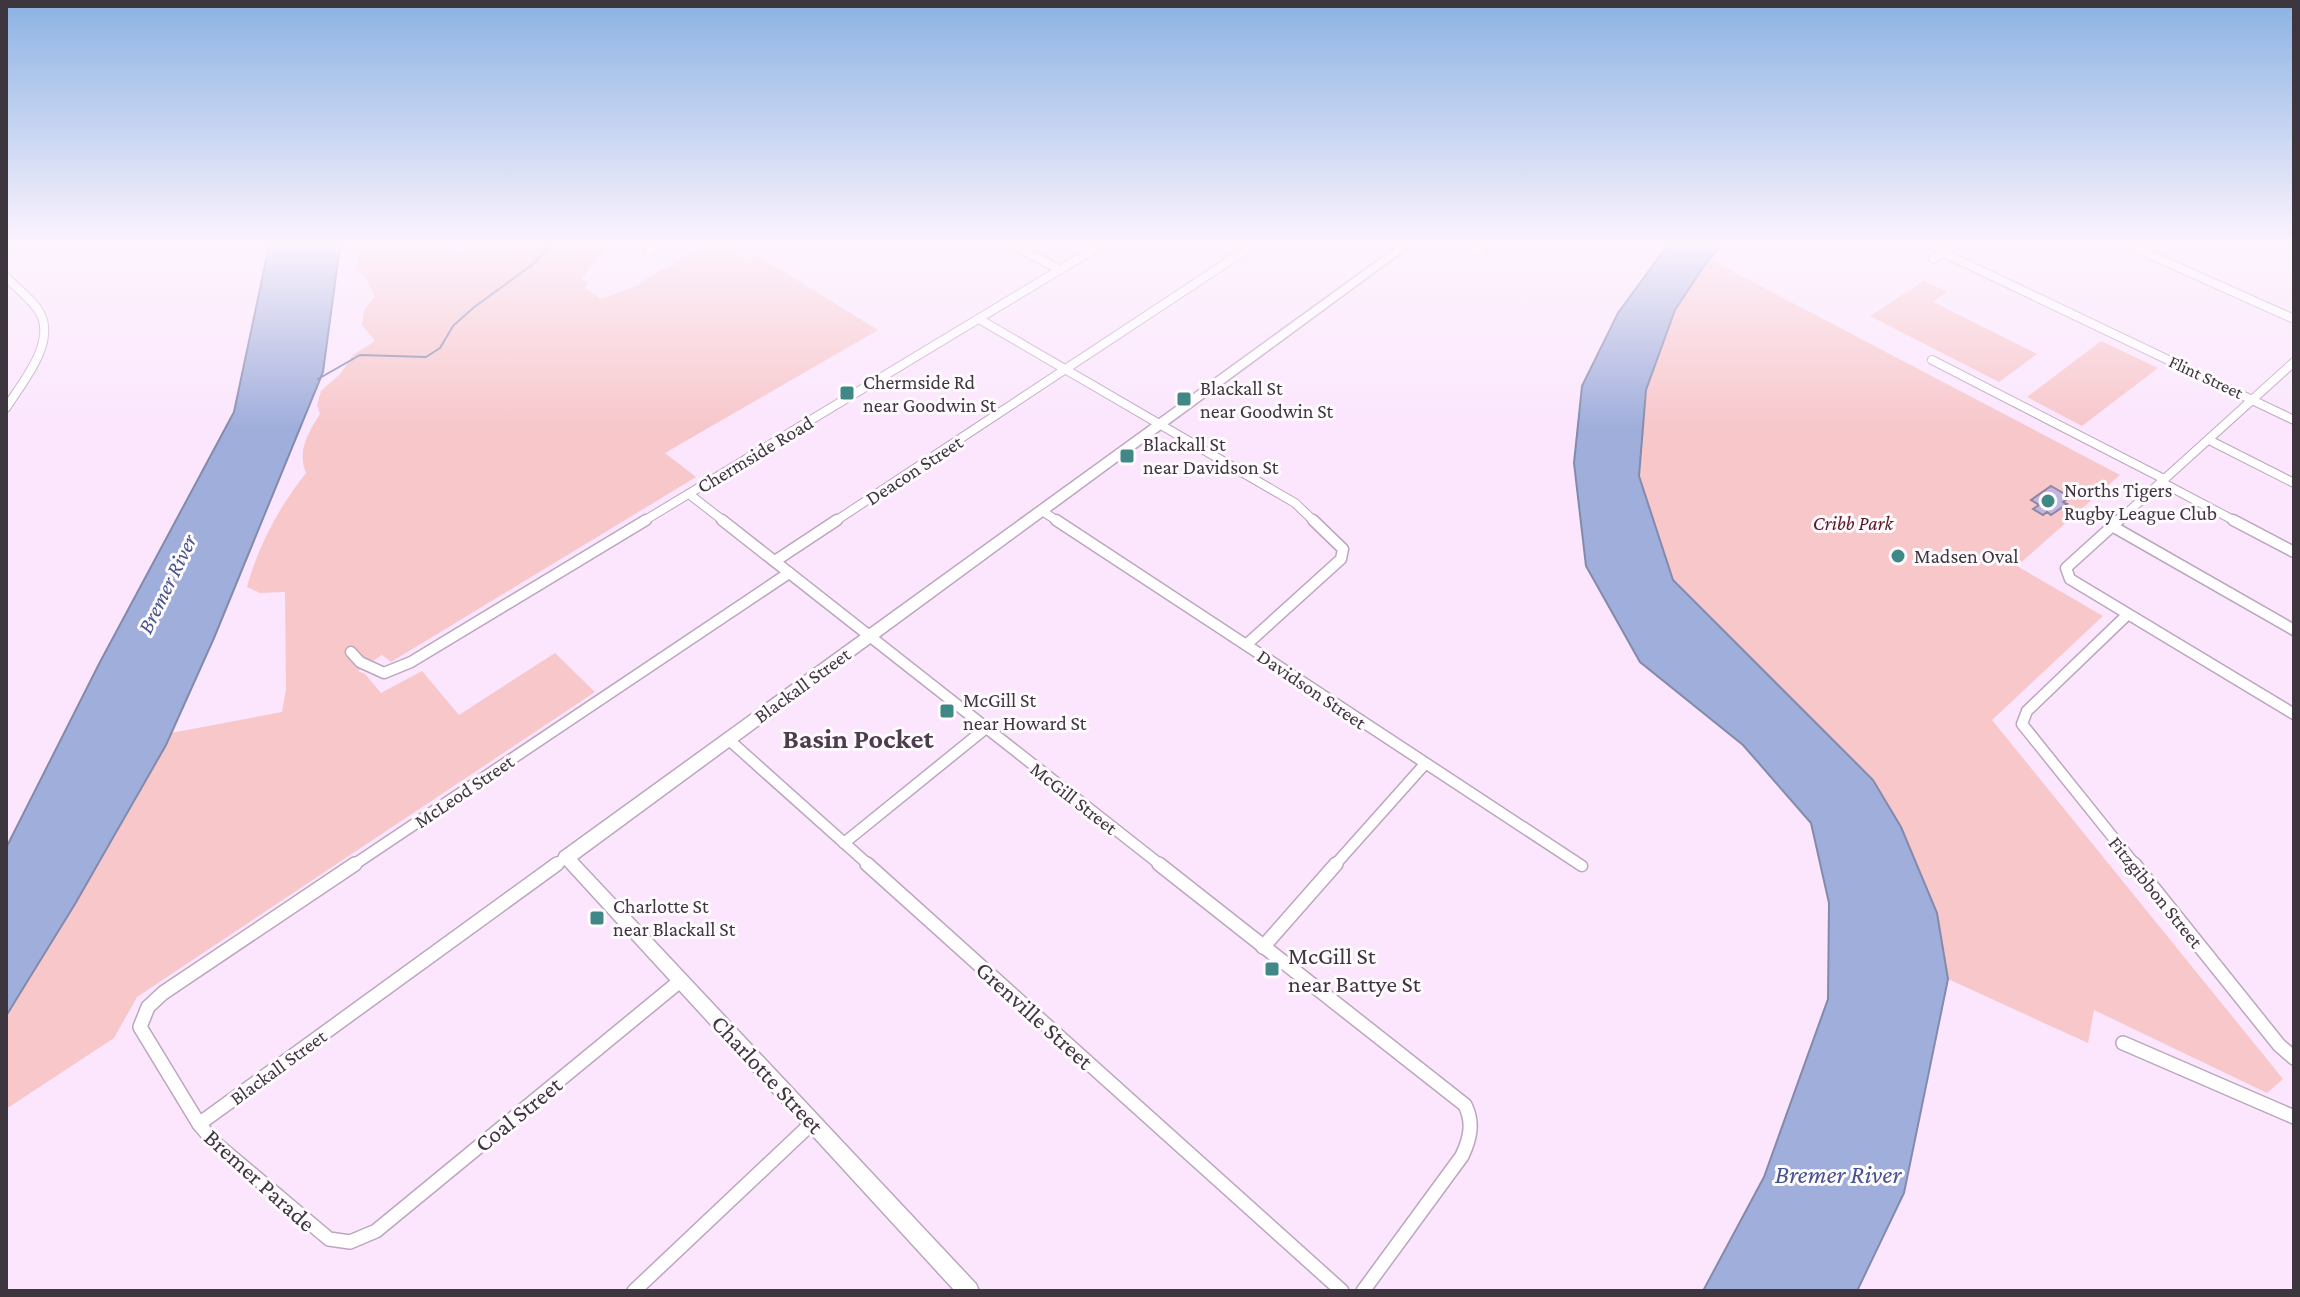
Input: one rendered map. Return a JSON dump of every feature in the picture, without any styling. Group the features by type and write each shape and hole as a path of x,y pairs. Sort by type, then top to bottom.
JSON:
{"street":[{"path":"6,408 40,349 45,328 33,307"},
{"name":"Chermside Road","path":"351,652 360,662 384,673 411,662 1000,307"},
{"name":"Deacon Street","path":"775,561 1161,307"},
{"name":"Blackall Street","path":"199,1124 1322,307"},
{"name":"Flint Street","path":"2056,307 2294,420"},
{"path":"2268,307 2294,317"},
{"path":"979,319 1300,506 1344,552 1341,559 1246,645"},
{"path":"1932,360 2294,552"},
{"path":"2294,362 2068,565 2067,574 2081,588 2294,714"},
{"path":"2209,440 2294,483"},
{"name":"McGill Street","path":"689,494 1460,1100 1471,1117 1470,1135 1462,1156 1363,1291"},
{"name":"Davidson Street","path":"1042,511 1582,866"},
{"path":"2112,526 2294,630"},
{"name":"McLeod Street","path":"144,1013 163,993 789,573"},
{"name":"Fitzgibbon Street","path":"2127,615 2027,711 2022,724 2279,1045 2294,1058"},
{"path":"844,843 986,728"},
{"name":"Grenville Street","path":"728,739 1342,1291"},
{"path":"1263,947 1425,764"},
{"name":"Charlotte Street","path":"566,858 969,1291"},
{"name":"Coal Street","path":"352,1243 376,1231 680,981"},
{"name":"Bremer Parade","path":"144,1013 141,1033 199,1124 214,1142 322,1236 336,1243 352,1243"},
{"path":"2123,1043 2294,1117"},
{"path":"634,1291 812,1123"}],"green space":[{"path":"367,307 840,307 878,330 665,453 696,477 391,662 382,655 358,671 365,674 381,693 422,671 459,715 555,653 595,692 137,997 114,1038 6,1109 6,1016 75,904 171,733 282,712 286,689 285,592 260,593 247,587 270,527 306,473 303,450 320,414 317,405 321,391 340,374 353,355 375,341 362,325"},
{"name":"Cribb Park","path":"1677,307 1799,307 2120,475 2017,566 2103,616 1992,720 2283,1079 2267,1093 2094,1010 2088,1043 1948,979 1937,913 1901,827 1873,781 1673,579 1639,476 1646,390"},
{"path":"1885,307 1942,307 2037,354 1999,382 1870,316"},
{"path":"2101,341 2158,368 2082,426 2027,397"}],"water":[{"name":"Bremer River","path":"256,307 332,307 323,372 214,638 166,745 75,904 6,1016 6,848 100,662 234,412"},
{"name":"Bremer River","path":"1623,307 1677,307 1646,390 1639,476 1673,580 1873,780 1901,827 1937,913 1948,979 1904,1193 1857,1291 1703,1291 1764,1177 1828,999 1829,903 1811,823 1743,745 1640,662 1586,566 1574,463 1582,386"}],"building":[{"name":"Norths Tigers Rugby League Club","path":"2051,486 2070,497 2063,502 2067,504 2051,515 2047,512 2043,515 2033,509 2039,505 2031,500"}],"waterway":[{"path":"318,379 360,355 426,357 440,348 453,326 475,307"}],"place":[{"name":"Chermside Rd near Goodwin St","path":"847,393"},
{"name":"Blackall St near Goodwin St","path":"1184,399"},
{"name":"Blackall St near Davidson St","path":"1127,456"},
{"name":"Norths Tigers Rugby League Club","path":"2048,501"},
{"name":"Madsen Oval","path":"1898,556"},
{"name":"McGill St near Howard St","path":"947,711"},
{"name":"Charlotte St near Blackall St","path":"597,918"},
{"name":"McGill St near Battye St","path":"1272,969"}],"district":[{"name":"Basin Pocket","path":"858,738"}]}
